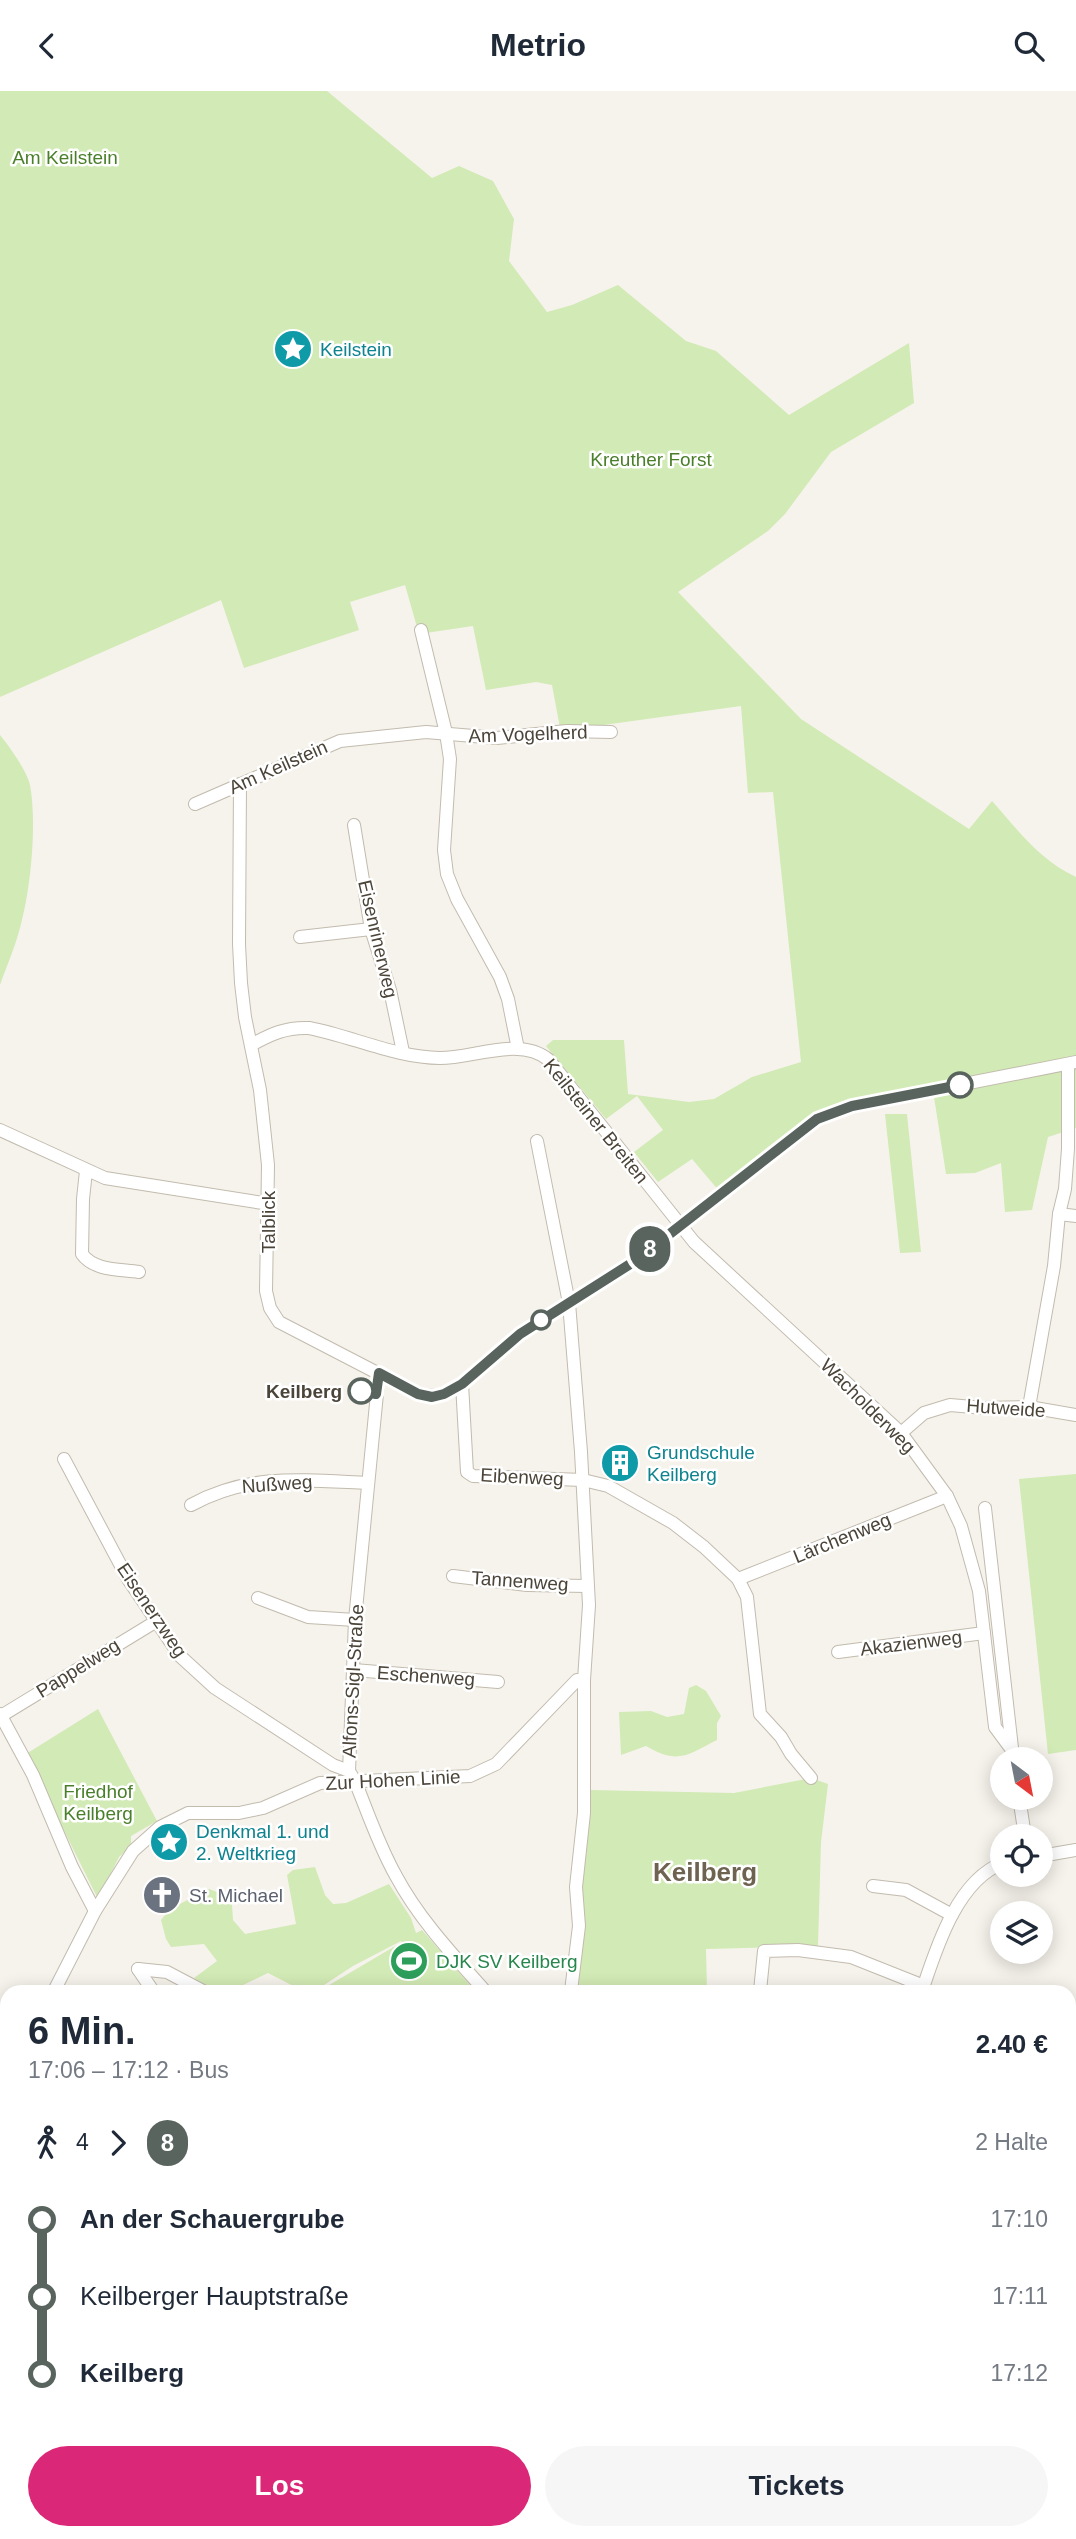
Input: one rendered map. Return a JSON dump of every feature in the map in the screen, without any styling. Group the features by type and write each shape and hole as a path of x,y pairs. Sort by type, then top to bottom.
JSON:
{"street":[{"path":"421,630 450,759 444,850 447,874 457,899 500,977 508,999 519,1049"},
{"name":"Am Vogelherd","path":"446,733 497,738 567,731 611,732"},
{"name":"Am Keilstein","path":"195,804 340,741 426,732 446,733"},
{"name":"Talblick","path":"240,783 240,983 265,1128 268,1204 266,1291 270,1308 279,1322 418,1394 432,1397 462,1384 520,1334 617,1274 817,1119 852,1106 1072,1063"},
{"name":"Eisenrinerweg","path":"354,825 371,929 390,990 403,1052"},
{"path":"300,937 371,929"},
{"name":"Keilsteiner Breiten","path":"251,1045 277,1031 309,1028 438,1058 519,1049 539,1052 549,1060 680,1227"},
{"path":"1029,1407 1065,1189 1072,1063"},
{"path":"0,1131 105,1178 268,1204"},
{"path":"537,1141 569,1303 583,1480 589,1605 584,1679 584,1812 576,1887 579,1926 572,1985"},
{"path":"86,1171 82,1254 95,1265 139,1272"},
{"path":"1059,1214 1076,1216"},
{"name":"Wacholderweg","path":"680,1227 901,1433 947,1496 961,1526 979,1591 995,1727 1008,1747"},
{"name":"Alfons-Sigl-Straße","path":"379,1373 355,1621 352,1776 397,1878 426,1923 480,1985"},
{"name":"Eibenweg","path":"462,1384 467,1472 473,1476 583,1480"},
{"name":"Hutweide","path":"901,1433 924,1413 950,1405 984,1408 1029,1407 1076,1415"},
{"name":"Eisenerzweg","path":"64,1459 128,1579 180,1656 215,1688 352,1776"},
{"name":"Nußweg","path":"191,1505 223,1489 257,1481 286,1479 367,1483"},
{"path":"583,1480 608,1486 673,1523 738,1579 747,1597 760,1714 811,1778"},
{"name":"Lärchenweg","path":"738,1579 947,1496"},
{"name":"Wacholderweg","path":"985,1508 1012,1747"},
{"name":"Tannenweg","path":"453,1576 527,1584 587,1585"},
{"path":"258,1598 308,1617 355,1621"},
{"name":"Pappelweg","path":"1,1715 155,1622"},
{"name":"Akazienweg","path":"838,1652 984,1633"},
{"name":"Eschenweg","path":"355,1670 498,1682"},
{"name":"Zur Hohen Linie","path":"57,1985 95,1911 133,1851 160,1827 188,1813 239,1813 263,1808 320,1783 352,1776 470,1776 496,1764 577,1680 584,1679"},
{"path":"1,1715 33,1775 72,1867 95,1911"},
{"path":"1053,1854 1076,1850"},
{"path":"925,1985 952,1915 978,1877 990,1870"},
{"path":"873,1886 906,1891 952,1915"},
{"path":"761,1985 764,1951 798,1950 851,1957 914,1985"},
{"path":"149,1985 138,1969 167,1972 192,1985"}],"green space":[{"name":"Kreuther Forst","path":"0,91 327,91 432,178 459,166 493,181 514,219 509,261 547,312 572,305 618,285 686,341 716,351 789,415 909,343 914,403 831,452 785,514 768,531 678,592 801,719 969,829 992,801 1040,853 1076,877 1076,1128 1048,1137 1032,1210 1005,1212 1001,1163 975,1173 946,1174 934,1097 850,1112 821,1126 819,1116 720,1192 692,1159 658,1182 634,1152 663,1130 637,1096 606,1119 546,1046 553,1040 624,1040 628,1094 689,1102 714,1099 752,1077 801,1062 773,792 748,793 741,706 589,727 560,728 552,685 536,682 486,690 473,626 419,634 405,585 350,602 359,630 244,668 221,600 0,697"},
{"path":"0,735 28,779 33,818 32,855 25,909 0,985"},
{"path":"885,1114 907,1114 921,1252 900,1253"},
{"path":"1076,1474 1076,1750 1054,1753 1054,1747 1047,1747 1019,1479"},
{"path":"696,1685 706,1691 721,1716 717,1723 717,1740 682,1756 666,1755 646,1746 621,1755 619,1712 651,1711 667,1717 684,1714 689,1688"},
{"name":"Friedhof Keilberg","path":"98,1709 157,1821 131,1836 131,1846 119,1857 98,1899 26,1754"},
{"path":"811,1778 828,1784 821,1842 818,1946 706,1949 707,1985 578,1985 583,1924 582,1883 591,1790 734,1793"},
{"path":"315,1867 325,1895 333,1904 346,1903 389,1884 411,1918 416,1933 422,1930 470,1985 329,1985 401,1941 353,1966 324,1985 291,1985 268,1973 243,1985 204,1985 194,1978 217,1961 204,1944 171,1947 161,1920 170,1909 209,1889 225,1895 232,1905 233,1920 245,1934 296,1924 287,1875 293,1870"}],"bus line":[{"name":"8","path":"361,1391 376,1394 379,1373 418,1394 432,1397 444,1394 462,1384 520,1334 635,1261 817,1119 852,1106 960,1085"}],"place":[{"name":"Keilstein","path":"293,349"},
{"name":"Keilberg","path":"361,1391"},
{"name":"Grundschule Keilberg","path":"620,1463"},
{"name":"Denkmal 1. und 2. Weltkrieg","path":"169,1842"},
{"name":"St. Michael","path":"162,1895"},
{"name":"DJK SV Keilberg","path":"409,1961"}],"district":[{"name":"Keilberg","path":"705,1872"}]}
